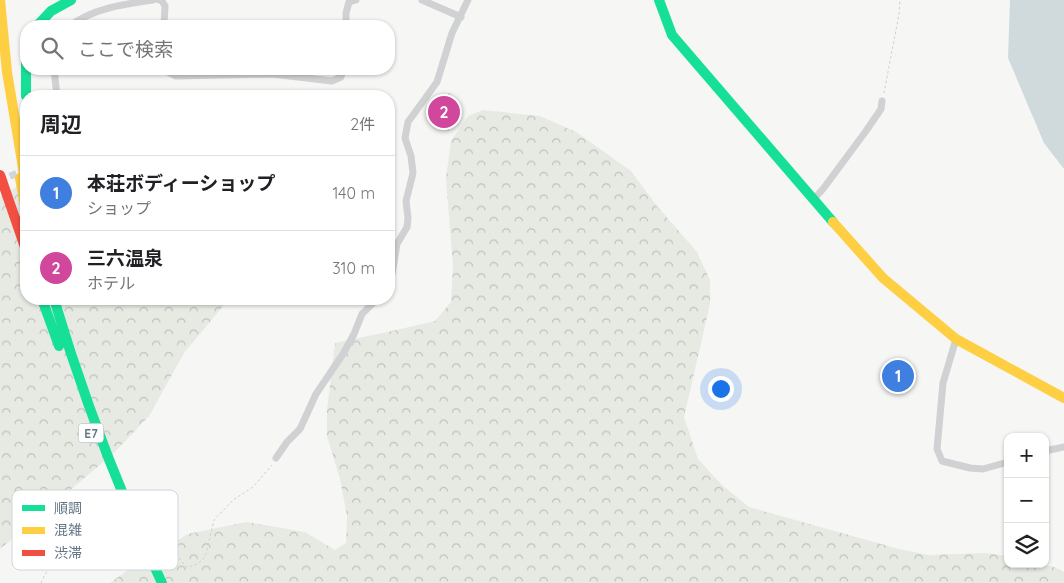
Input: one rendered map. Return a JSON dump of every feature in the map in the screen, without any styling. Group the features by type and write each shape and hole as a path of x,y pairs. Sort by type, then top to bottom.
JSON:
{"main road":[{"path":"0,0 7,72 20,150"},
{"path":"43,20 51,12 71,0"},
{"path":"659,0 672,35 812,200 883,278 956,340 1064,398"},
{"path":"0,46 10,123 20,177"},
{"path":"26,75 26,90"},
{"path":"0,175 20,233"},
{"path":"44,305 77,385"},
{"name":"E7","path":"50,305 77,385 117,490"},
{"name":"E7","path":"56,305 77,385"},
{"path":"61,305 77,385"},
{"name":"E7","path":"151,570 156,583"},
{"name":"E7","path":"155,570 162,583"}],"street":[{"path":"81,20 94,13 125,4 154,0"},
{"path":"159,0 165,6 164,20"},
{"path":"346,20 349,2 356,0"},
{"path":"422,0 460,17"},
{"path":"395,256 397,244 407,227 406,201 413,173 411,156 405,138 408,122 437,82 452,34 468,0"},
{"path":"55,75 56,90"},
{"path":"174,75 224,75"},
{"path":"281,75 332,81 342,75"},
{"path":"812,200 823,189 866,131 881,109 882,101"},
{"path":"276,458 287,442 300,429 316,394 343,354 362,314 371,305"},
{"path":"956,340 942,384 936,449 942,462 970,468 984,469 1004,463"},
{"path":"1049,450 1064,447"}],"path":[{"path":"882,101 900,0"},
{"path":"178,557 186,566 195,566 204,559 214,520 233,500 253,488 276,458"},
{"path":"40,583 48,570"}],"green space":[{"path":"483,110 540,116 576,132 631,171 657,206 697,252 710,280 710,304 684,417 698,459 721,484 749,507 899,549 928,555 986,553 1004,555 1004,568 1049,568 1049,566 1051,566 1064,572 1064,583 110,583 128,570 178,570 178,540 188,534 246,522 305,532 335,550 346,543 347,516 340,479 327,436 327,410 335,343 435,321 451,302 453,266 446,178 451,141 468,116"},
{"path":"20,185 20,305 224,305 184,353 149,416 113,454 70,490 12,490 12,539 0,549 0,196"}],"shaded area":[{"path":"1010,0 1064,0 1064,169 1044,143 1008,58"}],"building":[{"path":"449,93 461,105 452,114 457,118 452,123 454,125 448,131 428,111 435,103 437,105"}],"tunnel":[{"path":"0,180 20,172"}],"traffic: fast":[{"path":"43,20 51,11 71,0"},
{"path":"659,0 672,35 833,222"},
{"path":"26,75 26,90"},
{"path":"44,305 59,346"},
{"path":"56,305 77,372 122,490"},
{"path":"156,570 162,583"}],"traffic: slow":[{"path":"0,0 7,72 20,150"},
{"path":"833,222 883,278 956,339 1064,398"}],"traffic: jam":[{"path":"0,175 20,233"}],"place":[{"name":"三六温泉","path":"444,112"},
{"name":"本荘ボディーショップ","path":"898,376"}]}
